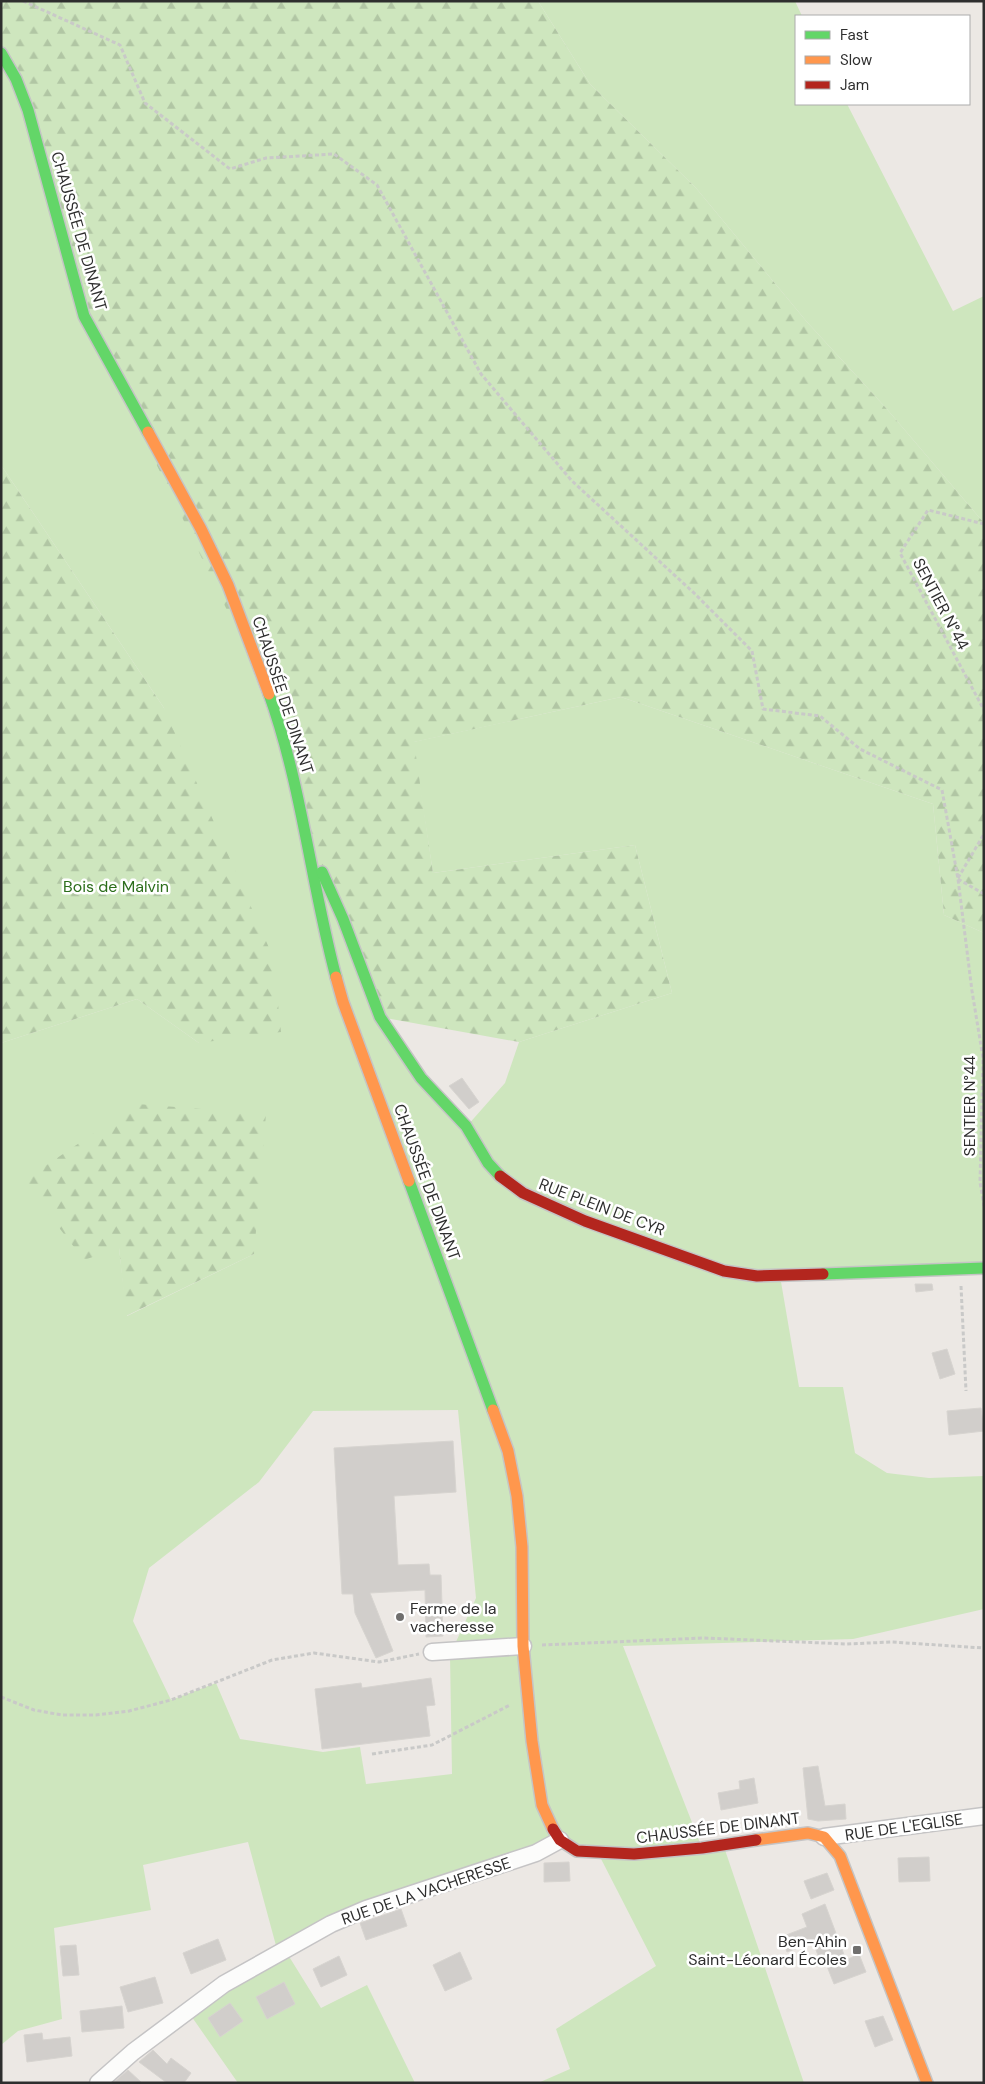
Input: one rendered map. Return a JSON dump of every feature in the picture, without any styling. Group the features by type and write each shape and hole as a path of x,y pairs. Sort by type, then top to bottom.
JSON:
{"main road":[{"name":"CHAUSSÉE DE DINANT","path":"1,53 23,99 36,136 72,278 84,316 201,528 228,585 250,641 273,705 293,772 308,855 330,954 343,1002 508,1451 517,1496 522,1547 523,1646 532,1741 542,1805 548,1822 560,1840 577,1851 634,1854 702,1848 808,1833 824,1837"},
{"name":"RUE PLEIN DE CYR","path":"308,855 321,868 343,919 380,1017 421,1078 466,1126 488,1163 502,1179 523,1193 585,1221 724,1270 765,1276 984,1268"},
{"path":"824,1837 840,1856 927,2083"}],"street":[{"path":"432,1652 523,1646"},
{"name":"RUE DE L'EGLISE","path":"824,1837 984,1816"},
{"name":"RUE DE LA VACHERESSE","path":"98,2083 133,2052 224,1984 331,1924 366,1909 536,1853 560,1840"}],"path":[{"name":"SENTIER N°44","path":"23,1 120,45 145,103 230,169 266,158 334,154 377,185 481,374 572,481 694,593 752,651 763,708 820,716 860,749 942,790 958,879 972,991 983,1058 980,1182 984,1206"},
{"name":"SENTIER N°44","path":"984,524 928,510 900,553 984,710"},
{"path":"984,834 958,879 984,894"},
{"path":"961,1268 966,1391"},
{"path":"523,1646 704,1638 847,1644 891,1642 984,1648"},
{"path":"1,1697 34,1710 62,1715 96,1716 129,1711 171,1700 272,1660 314,1653 379,1662 432,1652"},
{"path":"372,1754 432,1745 528,1695"}],"green space":[{"path":"1,1 538,1 590,84 696,188 807,322 886,408 984,523 984,933 944,915 933,804 621,697 414,742 433,873 635,845 672,993 519,1042 380,1017 321,868 273,705 102,352 1,53"},
{"path":"538,1 795,1 802,15 795,15 795,105 848,105 953,311 984,296 984,523 886,408 807,322 696,188 590,84"},
{"path":"1,53 201,529 380,1017 467,1126 505,1083 519,1042 672,993 635,845 433,873 413,742 621,697 933,804 944,915 984,933 984,1268 780,1276 799,1387 843,1387 855,1453 887,1473 929,1478 984,1476 984,1609 853,1639 623,1646 702,1848 723,1844 804,2083 538,2083 570,2069 556,2029 656,1966 598,1853 560,1840 428,1890 285,1950 321,2008 367,1985 415,2083 238,2083 187,2010 278,1953 248,1842 143,1865 151,1910 54,1928 62,2019 18,2031 1,2045 1,1043 137,999 199,1043 164,708 1,465","holes":["119,1248 254,1254 127,1316","458,1410 476,1598 450,1655 452,1774 366,1784 360,1747 323,1752 240,1739 216,1683 171,1700 133,1621 149,1568 259,1482 313,1411"]},
{"name":"Bois de Malvin","path":"1,465 164,708 273,957 281,1032 199,1043 137,999 1,1043"},
{"path":"137,1104 266,1114 254,1254 126,1316 119,1248 84,1260 23,1181"}],"building":[{"path":"462,1078 479,1102 469,1109 449,1086"},
{"path":"915,1284 932,1284 933,1290 916,1292"},
{"path":"947,1349 955,1374 940,1379 932,1353"},
{"path":"981,1408 984,1431 949,1435 947,1411"},
{"path":"453,1441 456,1492 394,1496 398,1565 429,1564 430,1575 441,1575 443,1636 426,1637 425,1590 370,1593 393,1651 376,1658 355,1613 353,1594 342,1594 334,1448"},
{"path":"431,1678 435,1705 426,1706 430,1736 322,1749 315,1689 361,1683 362,1688"},
{"path":"818,1766 825,1806 845,1804 846,1819 818,1821 808,1819 803,1768"},
{"path":"754,1778 758,1803 721,1810 718,1793 740,1789 739,1781"},
{"path":"929,1857 930,1881 899,1882 898,1858"},
{"path":"569,1862 570,1881 544,1882 544,1863"},
{"path":"827,1873 834,1890 811,1899 804,1881"},
{"path":"825,1904 846,1960 859,1954 866,1972 834,1984 823,1956 819,1958 813,1942 787,1952 781,1937 807,1927 802,1914"},
{"path":"401,1909 407,1926 366,1940 360,1923"},
{"path":"218,1939 226,1960 191,1974 183,1953"},
{"path":"76,1945 79,1975 63,1976 60,1946"},
{"path":"460,1952 472,1979 445,1991 433,1965"},
{"path":"339,1956 347,1975 321,1987 313,1969"},
{"path":"155,1977 163,2003 128,2012 120,1987"},
{"path":"284,1982 295,2004 267,2019 256,1997"},
{"path":"230,2003 243,2021 220,2037 208,2018"},
{"path":"122,2006 124,2028 82,2032 80,2011"},
{"path":"883,2016 893,2040 875,2047 865,2021"},
{"path":"42,2033 43,2040 70,2037 72,2056 27,2062 24,2035"},
{"path":"153,2050 167,2064 171,2058 191,2073 184,2083 167,2083 139,2062"},
{"path":"128,2070 142,2083 113,2083"}],"traffic: fast":[{"path":"1,53 16,79 28,110 84,316 148,432"},
{"path":"269,694 290,764 336,977"},
{"path":"322,872 343,919 380,1017 421,1078 466,1126 488,1163 500,1176"},
{"path":"409,1181 493,1410"},
{"path":"823,1274 984,1268"}],"traffic: slow":[{"path":"148,432 201,529 228,585 269,694"},
{"path":"336,977 343,1002 409,1181"},
{"path":"493,1410 508,1451 517,1496 522,1547 523,1646 532,1741 542,1805 553,1829"},
{"path":"756,1840 808,1833 824,1837 840,1856 927,2083"}],"traffic: jam":[{"path":"500,1176 523,1193 585,1221 724,1271 757,1276 823,1274"},
{"path":"553,1829 560,1840 577,1851 634,1854 702,1848 756,1840"}],"place":[{"name":"Ferme de la vacheresse","path":"400,1617"},
{"name":"Ben-Ahin Saint-Léonard Écoles","path":"857,1950"}]}
